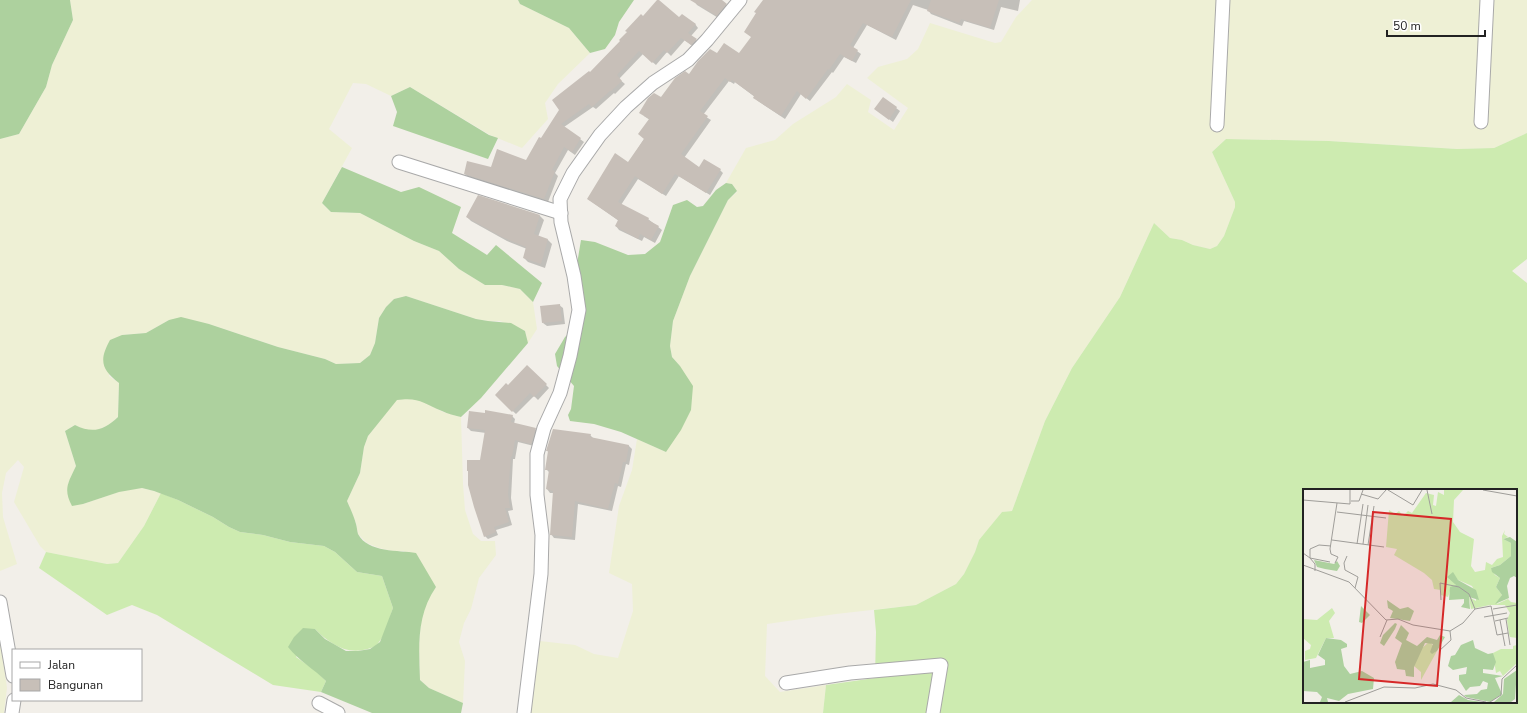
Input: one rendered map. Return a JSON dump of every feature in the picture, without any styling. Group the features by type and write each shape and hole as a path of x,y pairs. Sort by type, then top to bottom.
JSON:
{"street":[{"path":"524,713 541,574 542,535 537,495 537,454 544,428 560,393 570,356 579,310 574,276 561,222 560,199 573,173 600,135 626,107 653,83 688,60 707,40 740,0"},
{"path":"1217,125 1223,0"},
{"path":"1481,122 1487,0"},
{"path":"399,162 561,213"},
{"path":"0,602 12,670"},
{"path":"786,683 850,673 941,665 933,713"},
{"path":"12,713 14,701"},
{"path":"319,703 338,713"}],"green space":[{"path":"0,0 70,0 73,20 52,65 46,87 19,134 0,139"},
{"path":"70,0 518,0 520,4 569,28 590,53 558,84 545,103 548,119 522,148 490,135 410,87 391,96 366,84 353,83 329,129 352,148 322,203 331,212 360,213 414,241 439,251 459,269 485,285 502,285 520,289 533,302 537,329 528,343 525,331 500,321 476,319 406,296 394,299 386,307 379,318 375,343 370,355 360,363 336,364 325,359 278,347 209,324 169,320 146,333 122,335 109,376 119,383 118,417 109,425 97,430 85,430 75,425 65,431 76,466 68,484 83,504 130,489 142,488 161,493 144,526 118,563 107,564 46,552 40,546 14,502 24,467 18,460 6,473 2,493 3,517 17,564 0,571 0,139 19,134 46,87 52,65 73,20"},
{"path":"518,0 634,0 619,22 615,35 605,49 590,53 569,28 520,4"},
{"path":"1032,0 1527,0 1527,133 1494,148 1457,149 1329,141 1226,139 1212,152 1235,202 1235,207 1224,236 1217,246 1210,249 1193,245 1182,240 1170,238 1154,223 1120,297 1072,368 1045,421 1012,511 1002,512 979,540 964,574 956,584 916,605 767,624 765,676 780,692 826,685 823,713 531,713 540,641 575,645 594,654 618,658 633,611 632,584 609,573 619,506 632,470 637,439 666,452 680,366 672,357 670,346 673,321 690,276 728,200 737,192 732,184 726,183 746,148 775,140 793,124 836,97 847,84 871,100 868,112 894,130 908,108 867,78 878,67 907,59 918,49 930,23 995,43 1001,42 1016,17"},
{"path":"410,87 489,135 498,138 488,159 393,126 397,112 391,96"},
{"path":"1527,133 1527,259 1512,271 1527,283 1527,713 823,713 826,685 875,678 876,632 874,610 916,605 956,584 964,574 979,540 1002,512 1012,511 1045,421 1072,368 1120,297 1154,223 1170,238 1182,240 1193,245 1210,249 1217,246 1224,236 1235,207 1235,202 1212,152 1226,139 1329,141 1457,149 1494,148"},
{"path":"342,167 401,192 419,187 461,207 452,233 487,255 496,245 542,283 533,302 520,289 502,285 485,285 459,269 439,251 414,241 360,213 331,212 322,203"},
{"path":"726,183 732,184 737,191 728,200 690,276 673,321 670,346 672,357 680,366 693,386 691,410 681,430 666,452 621,432 594,424 570,421 568,415 571,409 574,386 557,366 555,354 565,337 578,324 577,264 581,240 595,242 628,255 645,254 660,242 673,205 687,200 697,207 703,206 716,190"},
{"path":"406,296 476,319 511,323 525,331 528,343 481,398 461,417 447,413 416,400 397,400 368,436 364,447 360,473 347,501 354,518 358,534 363,540 369,545 384,550 416,553 436,587 425,609 422,620 419,644 420,680 429,688 463,703 461,713 372,713 321,692 326,681 297,657 288,647 294,637 303,628 315,629 325,639 346,651 370,649 380,642 393,608 382,576 357,572 335,552 324,546 290,542 263,535 240,532 178,500 154,491 142,488 119,492 83,504 72,506 67,490 76,466 65,431 75,425 81,428 93,430 103,428 118,417 119,383 105,369 103,359 106,347 110,340 122,335 146,333 169,320 181,317 209,324 278,347 325,359 336,364 360,363 370,355 375,343 379,318 386,307 394,299"},
{"path":"410,398 422,401 443,412 461,417 465,510 473,534 481,541 495,541 496,555 479,578 471,609 464,623 459,642 465,661 463,703 429,688 420,680 419,646 421,622 429,597 436,587 404,551 392,551 367,543 358,534 356,523 347,501 360,473 364,447 368,436 397,399"},
{"path":"161,493 213,517 240,532 263,535 290,542 324,546 335,552 357,572 382,576 393,608 386,630 378,644 370,648 356,651 343,649 325,638 315,629 296,657 316,671 326,681 321,692 273,685 157,615 132,605 107,615 39,568 46,552 107,564 118,563 144,526"},
{"path":"0,637 7,688 4,713 0,713"}],"building":[{"path":"657,0 659,0 679,17 682,14 696,24 688,33 697,39 691,45 681,38 667,53 664,50 652,63 639,51 617,75 622,81 592,107 589,104 561,124 581,138 572,152 564,147 552,170 555,171 544,199 464,174 467,161 491,167 497,149 526,160 539,137 541,138 559,110 552,100 589,71 590,72 620,41 619,40 627,32 625,31 641,14 643,16"},
{"path":"690,0 722,0 727,4 717,16"},
{"path":"763,0 911,0 892,37 863,23 850,45 858,50 852,61 840,54 806,99 797,91 781,116 753,98 754,96 732,80 730,82 725,78 700,111 708,116 681,154 699,167 704,159 721,169 706,193 675,174 662,194 635,176 618,202 649,218 648,220 659,226 651,240 640,234 638,239 615,226 618,220 587,199 615,153 628,162 644,139 638,134 649,119 639,113 648,98 654,93 661,97 675,78 685,71 689,74 698,61 710,49 717,53 724,43 739,53 751,37 744,32 756,13 754,12"},
{"path":"931,0 999,0 990,28 961,19 959,23 927,11"},
{"path":"883,97 897,107 889,120 874,109"},
{"path":"478,195 540,215 534,234 548,239 541,264 523,258 526,247 502,237 466,217"},
{"path":"560,304 562,321 542,323 540,306"},
{"path":"527,365 547,384 534,397 530,393 512,412 495,395 506,383 508,385"},
{"path":"485,410 513,415 511,422 536,428 531,444 515,440 512,457 511,456 508,494 510,508 505,508 509,522 494,527 496,532 484,537 468,485 467,460 480,460 485,430 467,428 469,411 485,413"},
{"path":"553,429 591,434 590,437 629,445 626,462 623,462 618,484 615,483 608,509 575,501 572,537 550,535 553,491 546,489 549,470 545,470 548,451 546,451"}]}
